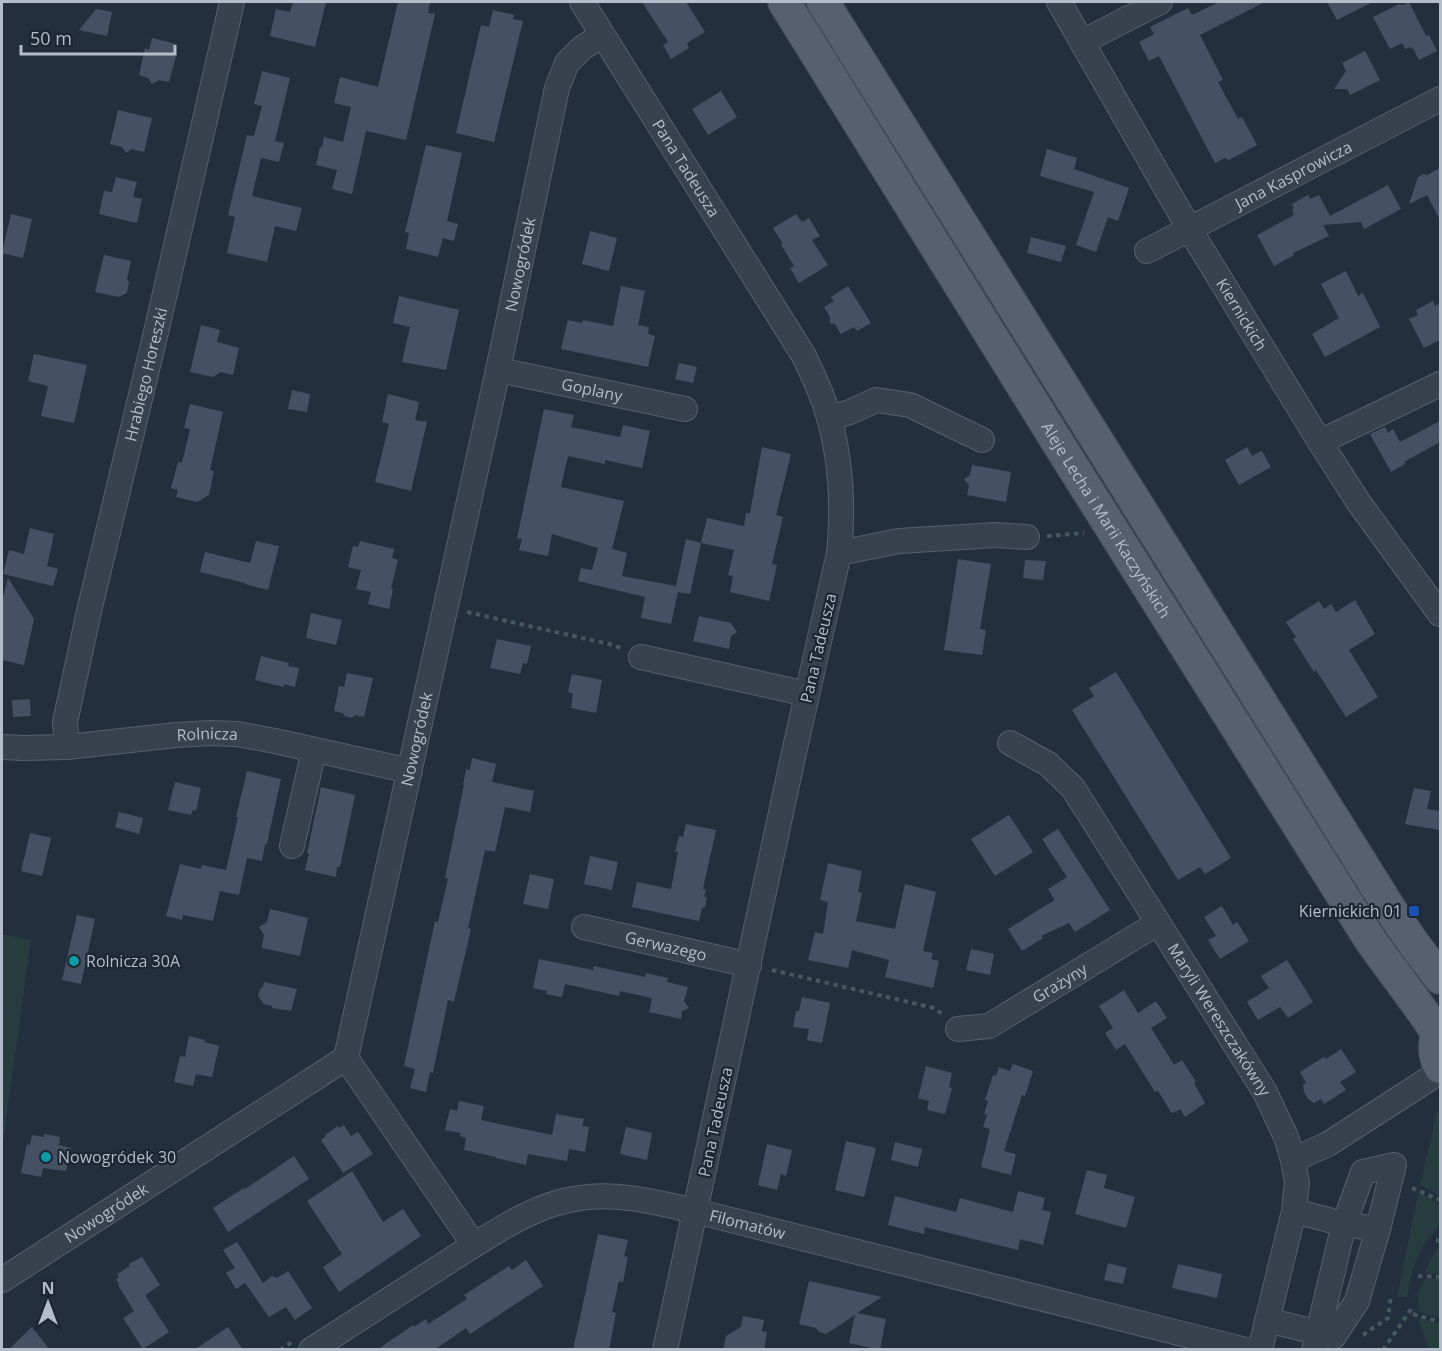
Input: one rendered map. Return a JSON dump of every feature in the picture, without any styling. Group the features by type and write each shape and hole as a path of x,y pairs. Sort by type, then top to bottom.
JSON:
{"main road":[{"name":"Aleje Lecha i Marii Kaczyńskich","path":"784,2 1356,918 1389,968 1438,1029"},
{"name":"Aleje Lecha i Marii Kaczyńskich","path":"824,2 1386,902 1440,978"},
{"path":"1438,1029 1434,1048 1440,1069"}],"street":[{"name":"Hrabiego Horeszki","path":"67,747 65,722 87,618 232,2"},
{"name":"Pana Tadeusza","path":"582,2 804,356 824,401 833,430 841,490 842,525 839,553 665,1350"},
{"name":"Kiernickich","path":"1059,2 1190,230 1320,442 1359,503 1440,614"},
{"path":"1082,42 1160,2"},
{"name":"Nowogródek","path":"2,1280 346,1059 498,370 557,88 567,63 582,48 602,35"},
{"name":"Jana Kasprowicza","path":"1147,251 1440,99"},
{"name":"Goplany","path":"498,370 685,409"},
{"path":"1320,442 1440,384"},
{"path":"829,418 876,400 910,405 982,440"},
{"path":"839,553 898,541 995,535 1027,537"},
{"path":"641,657 807,694"},
{"name":"Rolnicza","path":"2,747 67,747 176,735 237,734 410,771"},
{"name":"Maryli Wereszczakówny","path":"1010,743 1048,764 1073,788 1265,1092 1279,1121 1293,1160 1297,1182 1294,1211 1260,1350"},
{"path":"292,846 314,750"},
{"name":"Grażyny","path":"958,1029 989,1026 1158,923"},
{"name":"Gerwazego","path":"584,927 749,965"},
{"path":"346,1059 474,1245"},
{"path":"1293,1160 1328,1144 1429,1079 1440,1069"},
{"path":"1394,1165 1357,1301 1331,1342 1344,1224 1363,1172 1394,1165"},
{"name":"Filomatów","path":"305,1343 503,1227 538,1210 577,1198 591,1197 640,1200 695,1211 1246,1350"},
{"path":"1294,1211 1344,1224 1377,1229"},
{"path":"1267,1320 1331,1342"}],"path":[{"path":"1027,537 1088,533"},
{"path":"446,608 613,645 641,657"},
{"path":"772,970 934,1008 958,1029"},
{"path":"1412,1188 1440,1200"},
{"path":"1418,1276 1440,1277"},
{"path":"1331,1342 1388,1318 1391,1296"},
{"path":"1383,1350 1412,1308"},
{"path":"1413,1314 1440,1322"},
{"path":"280,1350 305,1343"}],"green space":[{"path":"797,2 808,2 1423,977 1416,983"},
{"path":"2,934 31,940 2,1150"},
{"path":"1437,1111 1440,1113 1440,1196 1420,1186"},
{"path":"1418,1194 1440,1205 1440,1224 1425,1243 1413,1268 1407,1297 1397,1297"},
{"path":"1440,1245 1440,1273 1425,1273 1428,1264"},
{"path":"1424,1279 1440,1279 1440,1318 1419,1312 1418,1294"},
{"path":"1419,1318 1440,1324 1440,1349 1429,1349"}],"building":[{"path":"293,2 326,2 315,47 270,36 276,9 290,12"},
{"path":"398,2 430,2 428,13 435,14 406,140 366,131 352,194 332,189 337,170 316,165 324,137 343,142 351,107 334,103 340,77 378,87"},
{"path":"642,2 686,2 705,32 687,43 689,48 671,59 663,45 668,42"},
{"path":"1219,2 1265,2 1200,35 1223,80 1218,82 1238,119 1242,117 1257,145 1229,160 1225,158 1215,163 1159,56 1149,61 1139,42 1154,34 1150,27 1188,8 1192,15"},
{"path":"1327,2 1373,2 1337,20"},
{"path":"1409,2 1426,36 1429,35 1437,51 1419,60 1413,48 1405,49 1402,43 1390,49 1373,17 1399,4"},
{"path":"96,9 112,12 107,36 79,30"},
{"path":"493,10 514,15 513,19 523,21 494,142 456,133 481,25 489,27"},
{"path":"152,38 176,44 174,55 176,56 169,82 159,80 152,84 148,78 139,75 145,48 149,50"},
{"path":"1365,51 1380,80 1350,95 1347,89 1334,89 1346,71 1342,63"},
{"path":"262,71 290,78 275,141 284,143 279,162 261,158 252,196 302,208 296,231 275,226 267,262 227,253 235,217 228,215 247,135 254,136 262,106 254,104"},
{"path":"721,91 737,117 708,135 692,109"},
{"path":"118,110 152,118 144,152 132,149 126,153 122,147 110,144"},
{"path":"426,145 462,153 447,221 458,224 454,241 443,238 438,257 406,249 409,233 405,232"},
{"path":"1047,149 1077,158 1074,169 1129,188 1118,221 1108,217 1096,252 1076,245 1094,192 1040,176"},
{"path":"1440,168 1440,220 1427,195 1409,204 1418,177"},
{"path":"116,177 137,182 133,197 142,199 137,223 99,214 104,191 112,192"},
{"path":"1388,185 1401,209 1364,229 1361,222 1323,225 1329,236 1293,253 1294,255 1274,266 1257,235 1294,215 1292,204 1308,195 1310,199 1319,195 1330,216"},
{"path":"11,214 32,219 23,258 2,253"},
{"path":"796,214 802,222 809,218 820,236 812,240 828,265 799,283 790,268 794,266 773,228"},
{"path":"590,231 617,238 609,271 582,264"},
{"path":"1031,237 1066,246 1061,262 1027,253"},
{"path":"104,255 131,261 127,293 119,297 95,292"},
{"path":"1346,271 1358,296 1363,293 1380,327 1325,357 1312,334 1339,318 1321,284"},
{"path":"621,286 645,291 638,325 649,327 648,334 655,336 648,367 561,349 568,320 582,323 583,320 613,326"},
{"path":"848,286 871,323 857,331 854,327 841,334 835,324 830,323 830,317 824,307 834,301 831,297"},
{"path":"399,296 459,310 446,370 402,362 410,327 393,323"},
{"path":"1433,301 1435,306 1440,303 1440,340 1424,348 1409,319 1418,315 1416,310"},
{"path":"201,325 220,330 217,342 239,348 233,375 221,372 213,377 190,372"},
{"path":"34,354 87,365 74,423 41,416 48,386 28,381"},
{"path":"679,363 697,367 693,383 675,379"},
{"path":"292,390 310,394 307,412 288,409"},
{"path":"388,394 419,402 415,420 427,422 411,491 375,482 389,424 382,422"},
{"path":"190,404 223,412 210,470 214,471 209,495 197,502 176,497 178,490 171,488 178,462 182,463 190,429 184,428"},
{"path":"544,409 574,415 571,427 620,437 623,425 650,431 642,468 605,460 605,464 568,456 561,487 624,501 612,549 627,553 622,576 676,586 686,539 701,543 690,594 678,592 671,624 641,618 645,597 578,581 581,568 592,570 598,548 552,534 548,556 519,550 522,539 517,538"},
{"path":"1440,421 1440,442 1391,472 1370,434 1385,427 1388,433 1393,429 1400,442"},
{"path":"762,447 791,454 776,515 783,517 772,564 777,565 769,601 730,592 733,576 728,575 734,550 701,543 707,518 744,526 746,513 750,513"},
{"path":"1247,447 1252,456 1262,451 1271,467 1239,485 1225,460"},
{"path":"972,465 1011,472 1006,502 967,495 969,485 964,479 970,475"},
{"path":"30,528 54,534 47,566 58,569 53,586 3,574 9,550 24,554"},
{"path":"256,541 279,546 268,590 200,572 205,552 250,563"},
{"path":"360,541 394,549 392,558 398,560 391,588 393,589 389,609 368,604 371,592 356,589 361,570 348,567 353,546 358,547"},
{"path":"958,559 991,564 980,629 986,630 982,655 944,650"},
{"path":"1025,560 1046,561 1043,580 1023,578"},
{"path":"8,578 34,619 24,665 2,660 2,601"},
{"path":"1355,600 1375,634 1349,650 1378,697 1346,717 1293,639 1296,637 1286,622 1319,601 1324,609 1331,604 1336,612"},
{"path":"311,613 342,620 336,645 306,638"},
{"path":"699,616 731,623 737,632 731,636 729,649 693,641"},
{"path":"497,639 531,646 527,664 523,663 520,674 490,668"},
{"path":"261,656 299,668 295,687 284,684 284,687 255,680"},
{"path":"1116,672 1231,858 1205,874 1200,867 1178,880 1072,710 1094,696 1089,688"},
{"path":"347,673 373,678 364,717 355,715 352,718 334,711 339,686 344,687"},
{"path":"572,674 602,680 596,713 571,708 573,694 568,692"},
{"path":"30,699 31,716 13,717 12,700"},
{"path":"472,758 496,764 492,782 534,791 530,812 505,807 495,852 485,850 468,928 471,929 454,1002 448,1000 433,1073 430,1072 426,1092 410,1088 415,1069 404,1066 435,921 438,922 448,879 445,878 466,769 470,770"},
{"path":"247,771 281,779 262,861 247,858 239,895 220,891 213,921 183,915 182,920 166,916 180,864 201,869 202,865 226,870"},
{"path":"175,782 201,788 196,811 193,810 191,815 168,810"},
{"path":"321,787 355,795 336,877 305,870"},
{"path":"1414,788 1431,791 1427,809 1440,811 1440,830 1405,824"},
{"path":"119,812 143,818 139,834 115,827"},
{"path":"1009,815 1033,852 995,876 971,839"},
{"path":"686,824 716,830 703,889 706,890 704,896 707,898 699,921 632,907 637,882 671,889 678,852 675,852 679,836 683,837"},
{"path":"1058,829 1110,910 1075,932 1069,923 1041,936 1043,938 1022,951 1008,929 1053,901 1048,889 1067,877 1042,839"},
{"path":"30,833 51,838 42,876 21,871"},
{"path":"590,856 618,862 612,890 584,884"},
{"path":"828,863 862,871 858,892 862,893 856,921 895,929 905,884 936,892 923,951 933,953 931,959 939,961 933,988 885,977 889,960 852,950 848,968 808,960 815,932 823,934 828,902 820,900"},
{"path":"530,874 554,879 548,909 523,904"},
{"path":"1222,906 1233,925 1237,922 1249,941 1220,959 1208,940 1216,936 1204,917"},
{"path":"270,909 308,918 300,956 262,948 264,935 259,927 267,922"},
{"name":"Rolnicza 30A","path":"77,915 95,919 81,984 62,980"},
{"path":"971,949 994,954 990,975 966,970"},
{"path":"539,959 593,970 594,966 645,977 646,973 668,978 667,982 688,987 684,1001 689,1008 682,1011 681,1019 649,1012 652,998 620,991 619,996 565,984 562,997 546,994 547,991 533,988"},
{"path":"1287,960 1313,1002 1288,1018 1280,1007 1258,1020 1247,1002 1269,988 1261,976"},
{"path":"264,982 297,989 291,1011 272,1008 264,1004 258,996"},
{"path":"1124,990 1138,1013 1156,1001 1167,1018 1151,1028 1174,1065 1182,1060 1196,1082 1194,1083 1205,1103 1185,1117 1180,1109 1171,1112 1158,1091 1155,1092 1125,1044 1116,1050 1105,1033 1113,1028 1099,1006"},
{"path":"802,997 830,1003 822,1043 807,1040 809,1029 793,1027"},
{"path":"189,1036 219,1046 212,1077 196,1074 193,1086 174,1082 180,1056 185,1057"},
{"path":"1341,1049 1356,1072 1340,1082 1346,1090 1324,1104 1321,1099 1314,1103 1304,1092 1303,1085 1306,1083 1300,1072"},
{"path":"1013,1064 1033,1071 1025,1096 1022,1095 1004,1151 1016,1154 1011,1175 981,1167 990,1129 983,1127 987,1115 984,1114 988,1101 985,1100 993,1075 996,1076 999,1067 1010,1071"},
{"path":"926,1066 952,1073 949,1087 952,1088 945,1114 927,1110 929,1101 918,1098"},
{"path":"459,1101 484,1106 481,1120 552,1135 556,1114 584,1119 582,1126 589,1127 585,1152 569,1149 567,1161 528,1154 526,1165 464,1150 466,1138 460,1136 461,1133 445,1130 450,1109 457,1111"},
{"path":"344,1125 351,1136 358,1132 373,1154 343,1173 321,1140 338,1126 339,1128"},
{"path":"626,1127 652,1133 647,1160 620,1154"},
{"name":"Nowogródek 30","path":"44,1134 60,1137 59,1145 71,1148 66,1171 43,1168 41,1177 21,1173 27,1144 30,1145 32,1135 44,1137"},
{"path":"846,1141 876,1148 864,1197 835,1190"},
{"path":"895,1142 922,1149 918,1167 891,1160"},
{"path":"767,1144 792,1150 786,1176 781,1174 777,1190 758,1185"},
{"path":"294,1156 309,1179 228,1232 213,1208"},
{"path":"1087,1170 1107,1175 1104,1188 1135,1197 1126,1228 1075,1214"},
{"path":"352,1171 383,1222 403,1209 421,1236 339,1292 323,1267 342,1254 307,1201"},
{"path":"1018,1191 1045,1198 1042,1210 1051,1212 1043,1245 1020,1239 1018,1250 925,1227 924,1234 888,1225 895,1196 956,1212 960,1198 1013,1212"},
{"path":"598,1234 628,1240 624,1256 628,1257 623,1282 619,1281 612,1312 616,1313 609,1350 573,1350"},
{"path":"237,1242 263,1283 272,1276 277,1278 288,1271 312,1308 295,1320 286,1307 269,1317 245,1283 236,1289 226,1273 235,1268 223,1250"},
{"path":"142,1257 160,1285 145,1295 169,1332 143,1349 123,1318 134,1311 116,1279 119,1277 117,1274"},
{"path":"526,1260 543,1286 470,1334 466,1328 434,1350 377,1350 413,1325 414,1327 426,1319 428,1324 467,1299 464,1295 509,1266 512,1270"},
{"path":"1108,1263 1127,1268 1123,1284 1104,1280"},
{"path":"1178,1264 1222,1274 1217,1298 1172,1288"},
{"path":"809,1281 882,1297 857,1313 886,1319 880,1350 849,1343 855,1315 826,1334 819,1332 816,1328 799,1324"},
{"path":"743,1316 764,1320 762,1331 767,1332 764,1350 723,1350 726,1336 741,1327"},
{"path":"32,1327 50,1350 8,1350"},
{"path":"228,1327 243,1350 194,1350"}],"place":[{"name":"Kiernickich 01","path":"1414,911"},
{"name":"Rolnicza 30A","path":"74,961"},
{"name":"Nowogródek 30","path":"46,1157"}]}
